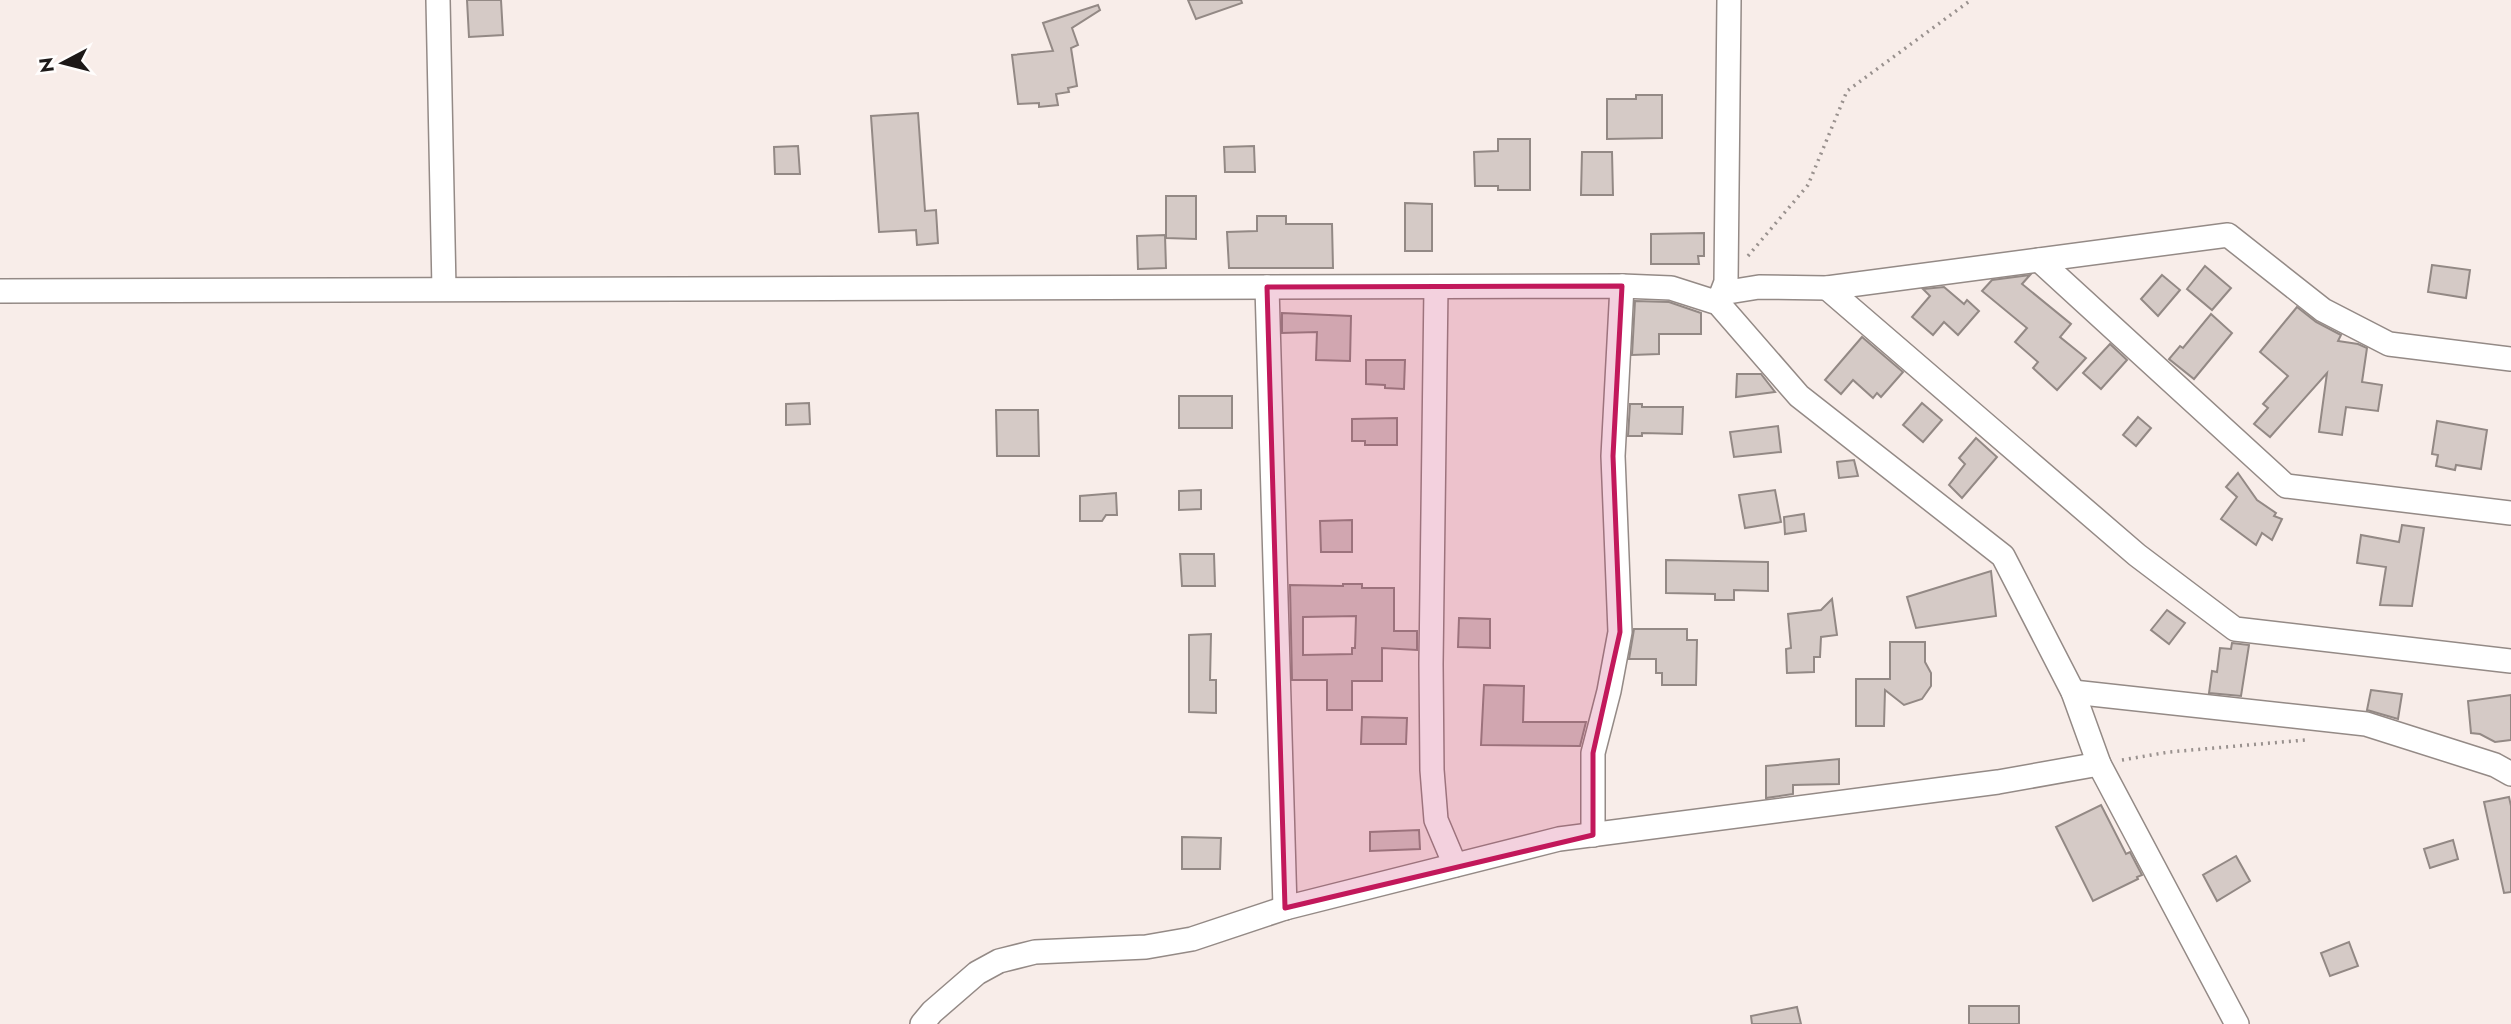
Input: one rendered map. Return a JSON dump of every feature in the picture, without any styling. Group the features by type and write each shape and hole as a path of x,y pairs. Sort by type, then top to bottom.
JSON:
{"street":[{"path":"438,0 444,289"},
{"path":"1729,0 1722,293 1799,396 2003,556 2073,692 2099,764 2237,1024"},
{"path":"0,291 1622,286 1722,293 1759,288 1827,288 2228,235 2323,310 2389,344 2511,359"},
{"path":"2039,260 2286,486 2511,513"},
{"path":"1593,835 1593,752 1609,691 1620,632 1613,456 1622,286"},
{"path":"1268,287 1286,908"},
{"path":"1436,287 1432,770 1436,820 1455,865"},
{"path":"1827,288 2137,555 2235,629 2511,661"},
{"path":"2073,692 2366,724 2495,765 2511,774"},
{"path":"922,1024 976,973 999,961 1035,952 1146,947 1192,939 1286,908 1559,839 1998,782 2099,764"}],"path":[{"path":"1722,293 1808,185 1847,91 1971,0"},
{"path":"2099,764 2169,752 2312,739"}],"highlighted area":[{"path":"1622,286 1613,456 1620,632 1593,753 1593,835 1285,908 1267,287"}],"building":[{"path":"467,0 501,0 503,35 469,37"},
{"path":"1188,0 1241,0 1242,3 1196,19"},
{"path":"1098,5 1100,10 1072,28 1078,45 1071,48 1077,86 1068,88 1069,92 1056,94 1058,105 1039,107 1039,103 1018,104 1012,55 1053,51 1043,23"},
{"path":"1636,95 1662,95 1662,138 1607,139 1607,99 1636,99"},
{"path":"918,113 925,211 936,210 938,243 917,245 916,230 879,232 871,116"},
{"path":"1498,139 1530,139 1530,190 1498,190 1498,186 1475,186 1474,152 1498,151"},
{"path":"798,146 800,174 775,174 774,147"},
{"path":"1254,146 1255,172 1225,172 1224,147"},
{"path":"1582,152 1612,152 1613,195 1581,195"},
{"path":"1166,196 1196,196 1196,239 1166,238"},
{"path":"1405,203 1432,204 1432,251 1405,251"},
{"path":"1257,216 1286,216 1286,224 1332,224 1333,268 1229,268 1227,232 1257,231"},
{"path":"1704,233 1704,256 1698,256 1699,264 1651,264 1651,234"},
{"path":"1165,235 1166,268 1138,269 1137,236"},
{"path":"2432,265 2470,270 2466,298 2428,292"},
{"path":"2205,266 2231,288 2212,310 2187,289"},
{"path":"2030,275 2022,284 2071,324 2060,337 2086,358 2057,390 2033,368 2038,362 2015,342 2027,328 1982,291 1992,280"},
{"path":"2162,275 2180,290 2158,316 2141,299"},
{"path":"1944,287 1964,304 1967,300 1979,311 1958,335 1944,322 1933,335 1912,317 1930,296 1923,289"},
{"path":"1635,301 1669,302 1701,313 1701,334 1659,334 1659,354 1632,355"},
{"path":"2297,307 2316,322 2341,335 2338,341 2367,348 2362,382 2382,385 2378,411 2346,407 2342,435 2319,432 2327,373 2270,437 2254,424 2268,408 2263,404 2288,376 2260,352"},
{"path":"1282,313 1351,316 1350,361 1316,360 1317,332 1282,333"},
{"path":"2211,314 2232,333 2194,379 2169,359 2180,346 2183,348"},
{"path":"1862,337 1903,372 1881,397 1877,393 1873,398 1853,380 1841,394 1825,380"},
{"path":"2110,344 2127,360 2101,389 2083,373"},
{"path":"1366,360 1405,360 1404,389 1366,384"},
{"path":"1737,374 1761,374 1775,392 1736,397"},
{"path":"1179,396 1232,396 1232,428 1179,428"},
{"path":"809,403 810,424 786,425 786,404"},
{"path":"1922,403 1942,420 1923,442 1903,425"},
{"path":"1630,404 1642,404 1642,407 1683,407 1682,434 1642,433 1642,436 1628,436"},
{"path":"996,410 1038,410 1039,456 997,456"},
{"path":"2138,417 2151,428 2136,446 2123,435"},
{"path":"1397,418 1397,445 1365,445 1365,441 1352,441 1352,419"},
{"path":"2437,421 2487,430 2481,469 2456,465 2455,470 2436,466 2438,455 2432,454"},
{"path":"1778,426 1781,452 1734,457 1730,432"},
{"path":"1976,438 1997,457 1962,498 1949,485 1965,464 1959,458"},
{"path":"1854,460 1858,476 1839,478 1837,462"},
{"path":"2238,473 2257,500 2276,513 2274,516 2282,519 2272,540 2262,533 2256,545 2221,519 2237,497 2226,487"},
{"path":"1201,490 1201,509 1179,510 1179,491"},
{"path":"1775,490 1781,522 1745,528 1739,495"},
{"path":"1116,493 1117,515 1106,515 1102,521 1080,521 1080,496"},
{"path":"1804,514 1806,531 1785,534 1784,517"},
{"path":"1352,520 1352,552 1321,552 1320,521"},
{"path":"2402,525 2424,528 2412,606 2380,605 2386,567 2357,563 2361,535 2399,542"},
{"path":"1180,554 1214,554 1215,586 1182,586"},
{"path":"1666,560 1768,562 1768,591 1734,590 1734,600 1715,600 1715,594 1666,593"},
{"path":"1991,571 1996,616 1916,628 1907,597"},
{"path":"1362,584 1362,588 1394,588 1394,631 1417,631 1417,650 1382,648 1382,681 1352,681 1352,710 1327,710 1327,680 1292,680 1290,585","holes":["1356,616 1355,648 1352,648 1352,654 1303,655 1303,617"]},
{"path":"1832,599 1837,635 1821,637 1820,657 1814,657 1814,672 1787,673 1786,649 1791,648 1788,614 1821,610"},
{"path":"2167,610 2185,623 2169,644 2151,630"},
{"path":"1459,618 1490,619 1490,648 1458,647"},
{"path":"1634,629 1687,629 1687,640 1697,640 1696,685 1662,685 1662,673 1656,673 1656,659 1629,659"},
{"path":"1211,634 1210,680 1216,680 1216,713 1189,712 1189,635"},
{"path":"1890,642 1925,642 1925,662 1931,673 1931,686 1922,699 1904,705 1885,690 1884,726 1856,726 1856,679 1890,679"},
{"path":"2232,643 2249,645 2241,696 2209,693 2212,671 2217,672 2220,648 2231,649"},
{"path":"1484,685 1524,686 1523,722 1586,722 1580,746 1481,745"},
{"path":"2371,690 2402,694 2398,719 2367,710"},
{"path":"2511,695 2511,740 2495,742 2480,734 2471,733 2468,701"},
{"path":"1362,717 1407,718 1406,744 1361,744"},
{"path":"1839,759 1839,784 1793,785 1793,794 1766,798 1766,766"},
{"path":"2509,797 2511,892 2504,893 2484,802"},
{"path":"2101,805 2126,854 2130,852 2142,875 2093,901 2056,827"},
{"path":"1419,830 1420,849 1370,851 1370,832"},
{"path":"1182,837 1221,838 1220,869 1182,869"},
{"path":"2453,840 2458,859 2430,868 2424,849"},
{"path":"2236,856 2250,881 2217,901 2203,875"},
{"path":"2349,942 2358,966 2330,976 2321,953"},
{"path":"1969,1006 2019,1006 2019,1024 1969,1024"},
{"path":"1797,1007 1801,1024 1752,1024 1751,1016"}]}
